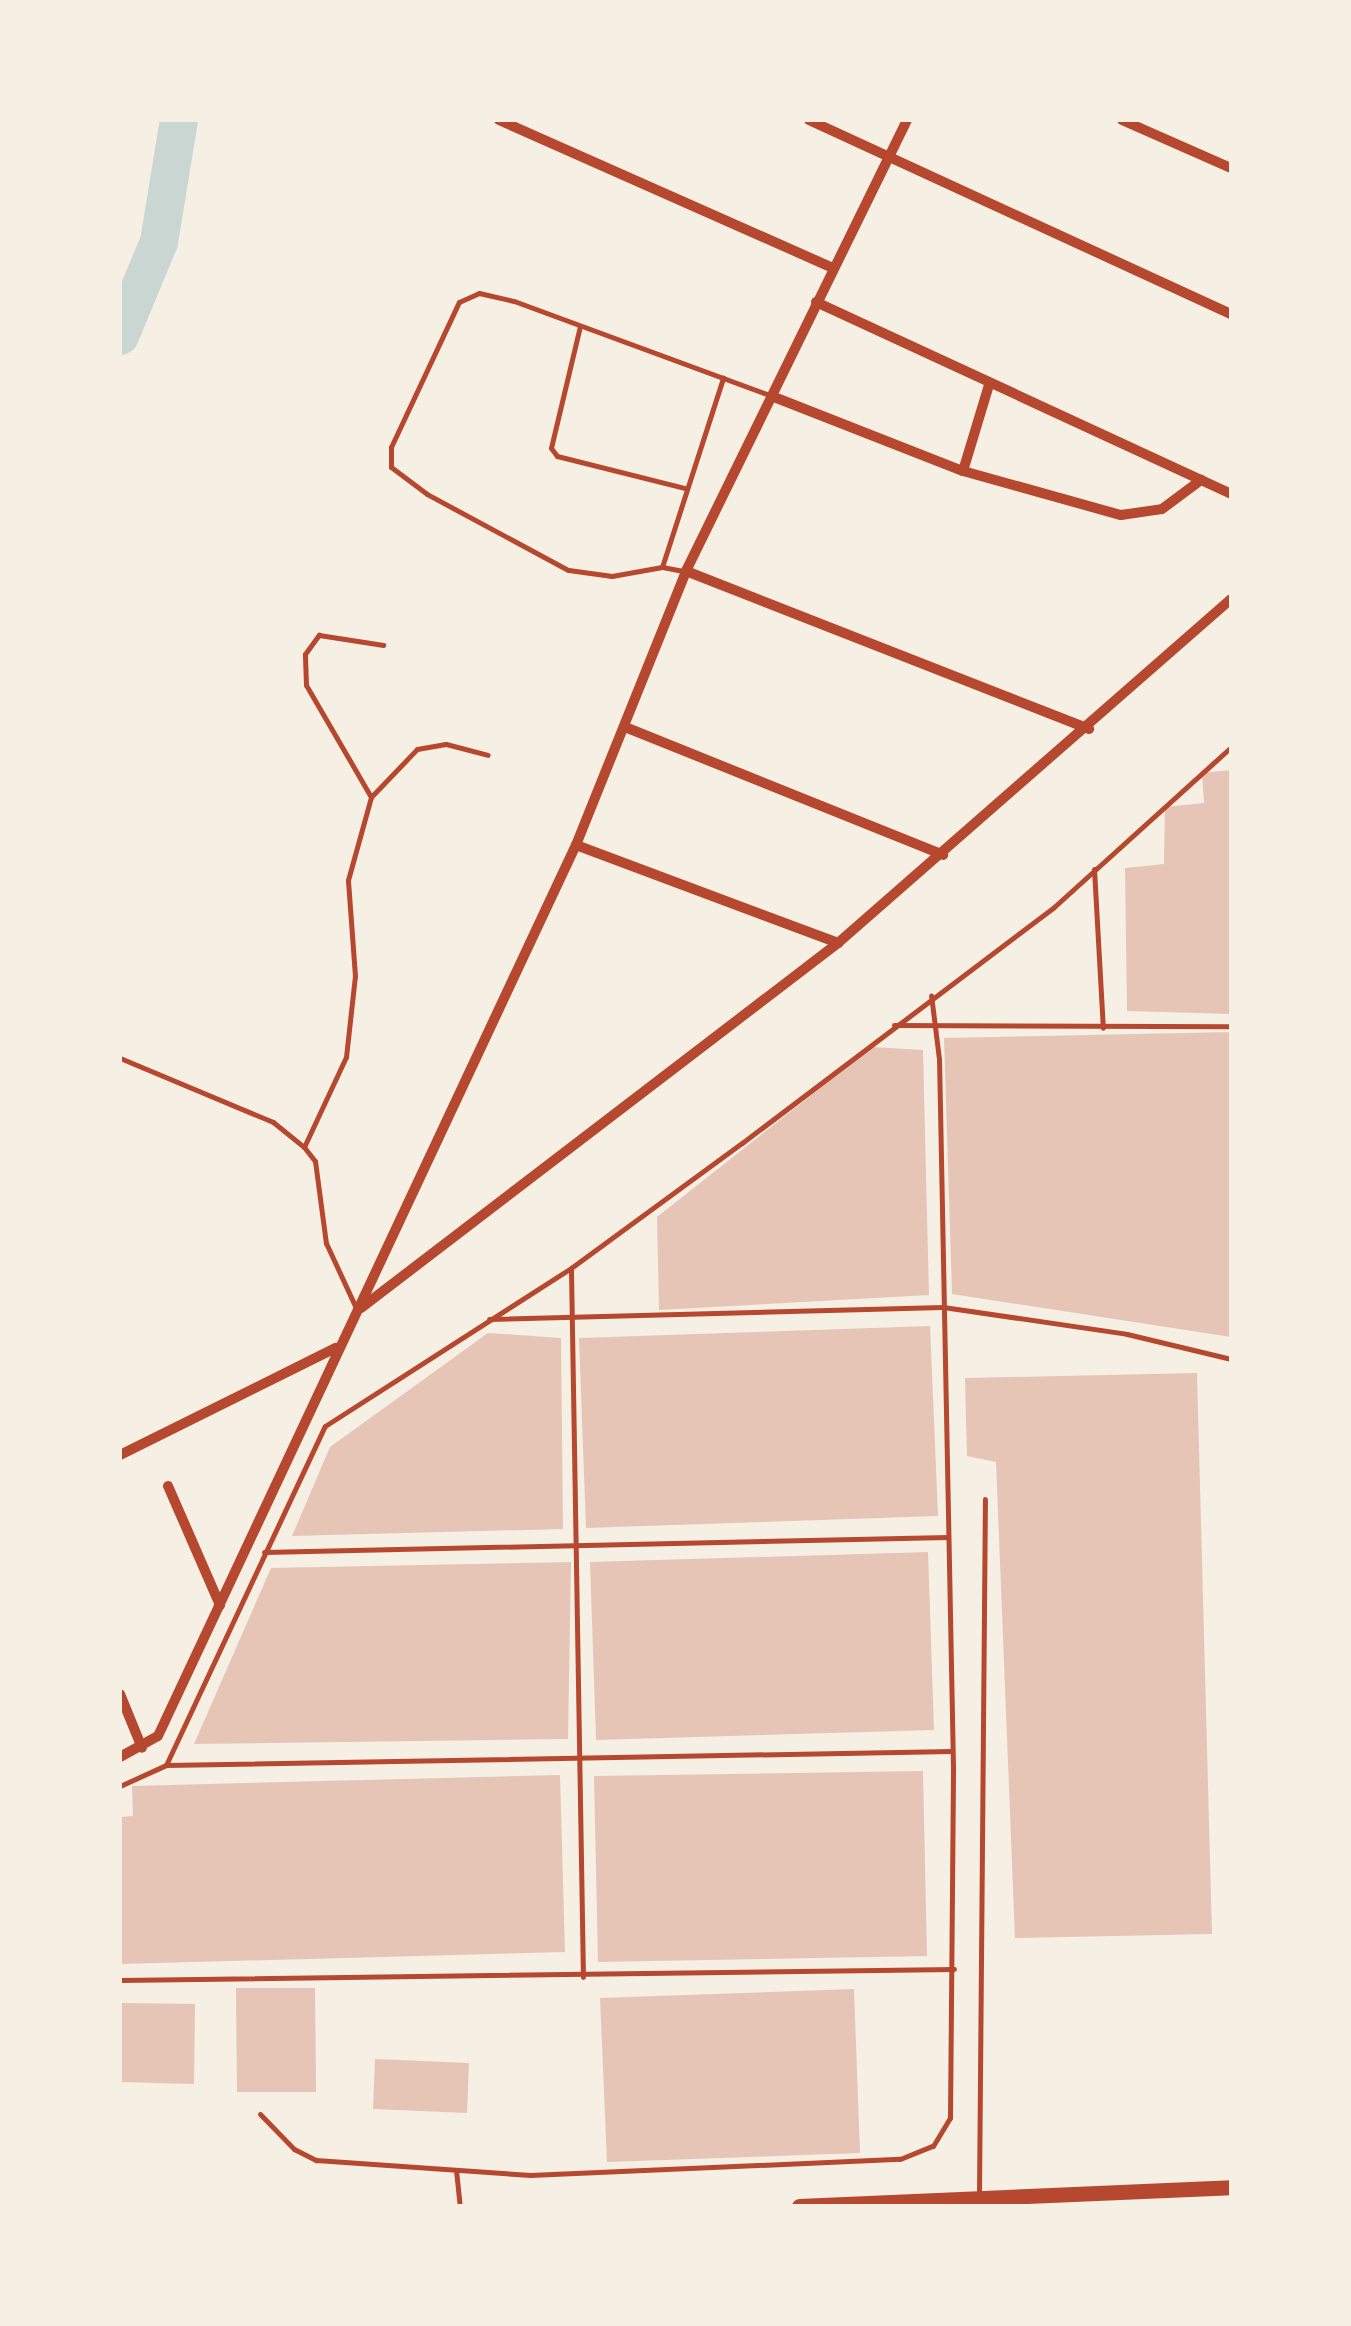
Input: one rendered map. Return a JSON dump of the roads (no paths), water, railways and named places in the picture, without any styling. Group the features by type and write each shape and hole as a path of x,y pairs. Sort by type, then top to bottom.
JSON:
{"main road":[{"path":"798,2206 980,2202 1231,2188"}],"street":[{"path":"499,120 832,267"},
{"path":"809,120 1231,314"},
{"path":"120,1757 158,1736 336,1348 576,845 686,572 907,120"},
{"path":"1122,120 1231,168"},
{"path":"816,302 1231,494"},
{"path":"963,471 989,385"},
{"path":"774,396 963,471 1132,515 1162,509 1201,480"},
{"path":"686,572 1089,729"},
{"path":"357,1310 838,943 1089,729 1231,599"},
{"path":"625,727 943,855"},
{"path":"576,845 838,943"},
{"path":"120,1455 336,1348"},
{"path":"168,1486 220,1606"},
{"path":"120,1694 142,1748"}],"lane":[{"path":"686,572 662,567 612,576 568,570 427,494 391,467 391,447 459,302 479,292 774,396"},
{"path":"580,326 551,448 558,456 684,488"},
{"path":"662,567 684,488 723,378"},
{"path":"371,797 306,685 305,654 319,635 382,645"},
{"path":"304,1147 346,1057 355,976 348,880 371,797 417,749 446,744 488,755"},
{"path":"166,1765 325,1426 486,1319 571,1268 1054,906 1231,747"},
{"path":"1094,869 1103,1028"},
{"path":"260,2114 294,2149 316,2160 530,2175 900,2159 933,2146 950,2118 953,1751 937,1030 931,995"},
{"path":"892,1024 937,1030 1231,1026"},
{"path":"120,1058 272,1122 304,1147 315,1160 326,1243 357,1310"},
{"path":"571,1268 579,1544 583,1977"},
{"path":"486,1319 943,1308 1127,1334 1231,1359"},
{"path":"980,2202 985,1499"},
{"path":"264,1552 948,1537"},
{"path":"120,1786 166,1765 581,1753 801,1758 953,1751"},
{"path":"120,1980 583,1977 954,1969"},
{"path":"456,2170 460,2206"}],"waterway":[{"path":"120,336 159,242 179,120"}]}
